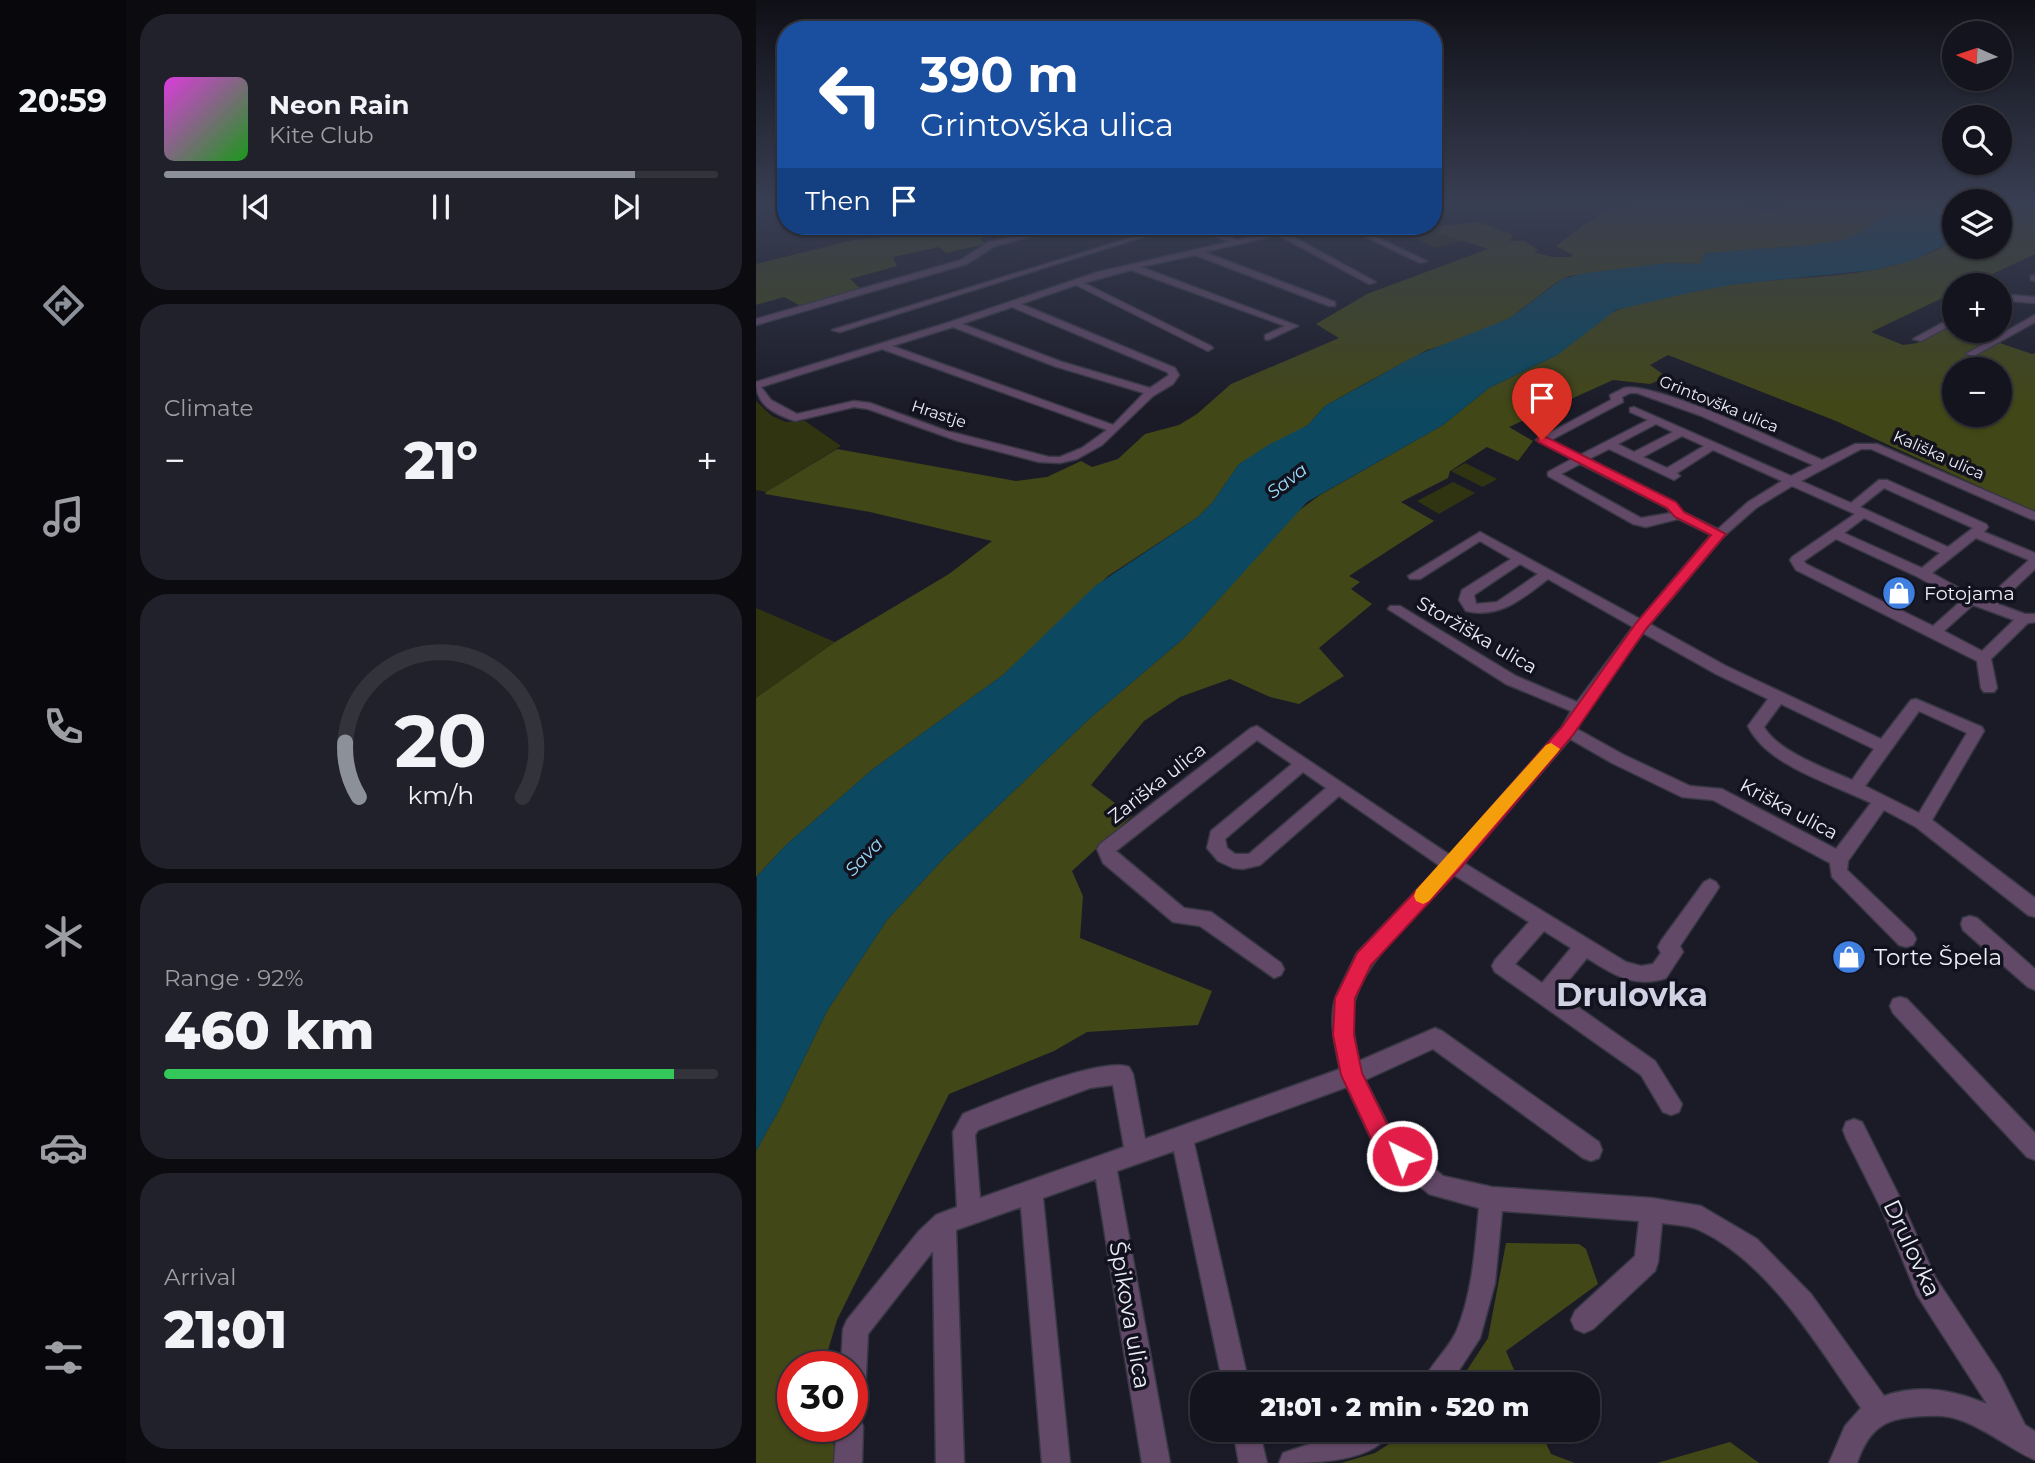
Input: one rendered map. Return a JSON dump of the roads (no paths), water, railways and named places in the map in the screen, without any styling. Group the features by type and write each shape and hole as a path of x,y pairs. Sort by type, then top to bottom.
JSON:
{"street":[{"path":"756,322 932,271"},
{"path":"837,330 1023,271"},
{"path":"756,386 953,324 1015,300 1112,271"},
{"path":"1143,271 1293,326 1268,337"},
{"path":"1247,271 1332,303"},
{"path":"1352,271 1372,282"},
{"path":"988,282 999,288"},
{"path":"1076,282 1208,348"},
{"path":"2012,298 2035,300"},
{"name":"Hrastje","path":"756,386 766,402 795,418 854,404 870,406 981,444 1046,460 1060,460 1086,451 1142,405 1151,392 1171,381 1174,375 1171,370 1015,300"},
{"path":"1971,354 2035,318"},
{"path":"953,324 1058,364 1151,392"},
{"path":"1918,339 1942,327"},
{"path":"882,346 1115,429"},
{"name":"Grintovška ulica","path":"1719,534 1679,515 1671,505 1542,440 1619,400 1614,397 1628,390 1638,390 1703,413 1821,464"},
{"path":"1634,410 1949,552"},
{"path":"1656,420 1552,474 1637,521 1646,523 1679,515"},
{"path":"1634,457 1681,432"},
{"path":"1610,445 1671,475 1713,445"},
{"name":"Kališka ulica","path":"1492,1199 1437,1186 1384,1142 1352,1075 1343,1035 1345,998 1364,959 1452,864 1568,731 1580,709 1641,626 1719,534 1752,505 1821,464 1859,446 1882,448 2035,516"},
{"path":"1923,574 1982,527 1883,484 1836,534 1797,559 1801,567 1984,657"},
{"path":"1976,533 2035,560 1988,605"},
{"path":"1836,534 1923,574 1970,600 2029,618"},
{"name":"Storžiška ulica","path":"1415,576 1480,536 1641,626"},
{"name":"Storžiška ulica","path":"1519,559 1467,593 1466,600 1471,608 1485,612 1497,609 1547,574"},
{"path":"1934,632 1970,600"},
{"name":"Storžiška ulica","path":"1395,609 1511,680 1580,709"},
{"path":"1984,657 2029,618"},
{"path":"1641,626 1721,670 1884,747"},
{"path":"1984,657 1989,688"},
{"path":"1778,697 1756,726 1758,734 1771,746 1922,822 2035,909"},
{"path":"1855,788 1916,704 1976,731 1922,822"},
{"name":"Kriška ulica","path":"1568,731 1618,759 1688,792 1716,794 1839,859"},
{"name":"Zariška ulica","path":"1274,969 1204,918 1180,916 1109,858 1106,849 1257,732 1452,864 1621,968 1641,975 1659,972 1673,952 1668,947 1710,887"},
{"path":"1302,764 1217,836 1216,848 1224,858 1239,864 1254,859 1338,787"},
{"name":"Kriška ulica","path":"1881,802 1839,859 1839,872 1906,939"},
{"path":"1542,920 1502,966 1648,1068 1671,1104"},
{"path":"1970,924 2035,981"},
{"path":"1544,995 1585,946"},
{"path":"1900,1006 2035,1149"},
{"path":"855,1351 856,1329 927,1238 944,1223 1352,1075 1435,1038 1591,1150"},
{"path":"969,1215 964,1132 971,1122 1090,1077 1122,1074 1136,1154"},
{"name":"Drulovka","path":"1854,1130 1891,1204 1926,1286 2026,1441"},
{"path":"1182,1138 1233,1372"},
{"name":"Špikova ulica","path":"1105,1166 1156,1463"},
{"path":"1031,1193 1056,1463"},
{"path":"1442,1372 1466,1338 1483,1283 1492,1199 1652,1210 1701,1219 1749,1247 1802,1303 1878,1410 1849,1442 1843,1463"},
{"path":"1584,1320 1646,1262 1652,1210"},
{"path":"944,1223 950,1463"},
{"name":"Drulovka","path":"1878,1410 1898,1403 1950,1403 1992,1420 2026,1441"},
{"path":"848,1463 849,1442"},
{"path":"1249,1442 1253,1463"},
{"path":"1293,1463 1353,1442"}],"water":[{"name":"Sava","path":"1599,271 1862,271 1737,284 1616,310 1557,355 1489,388 1443,425 1307,502 1184,638 1089,719 946,856 887,920 827,1011 756,1151 757,876 786,845 873,769 1003,675 1095,586 1198,517 1212,503 1239,464 1270,444 1308,425 1325,406 1417,355 1510,318 1562,279"}],"place":[{"name":"Fotojama","path":"1899,593"},
{"name":"Torte Špela","path":"1849,957"}],"district":[{"name":"Drulovka","path":"1632,994"}]}
